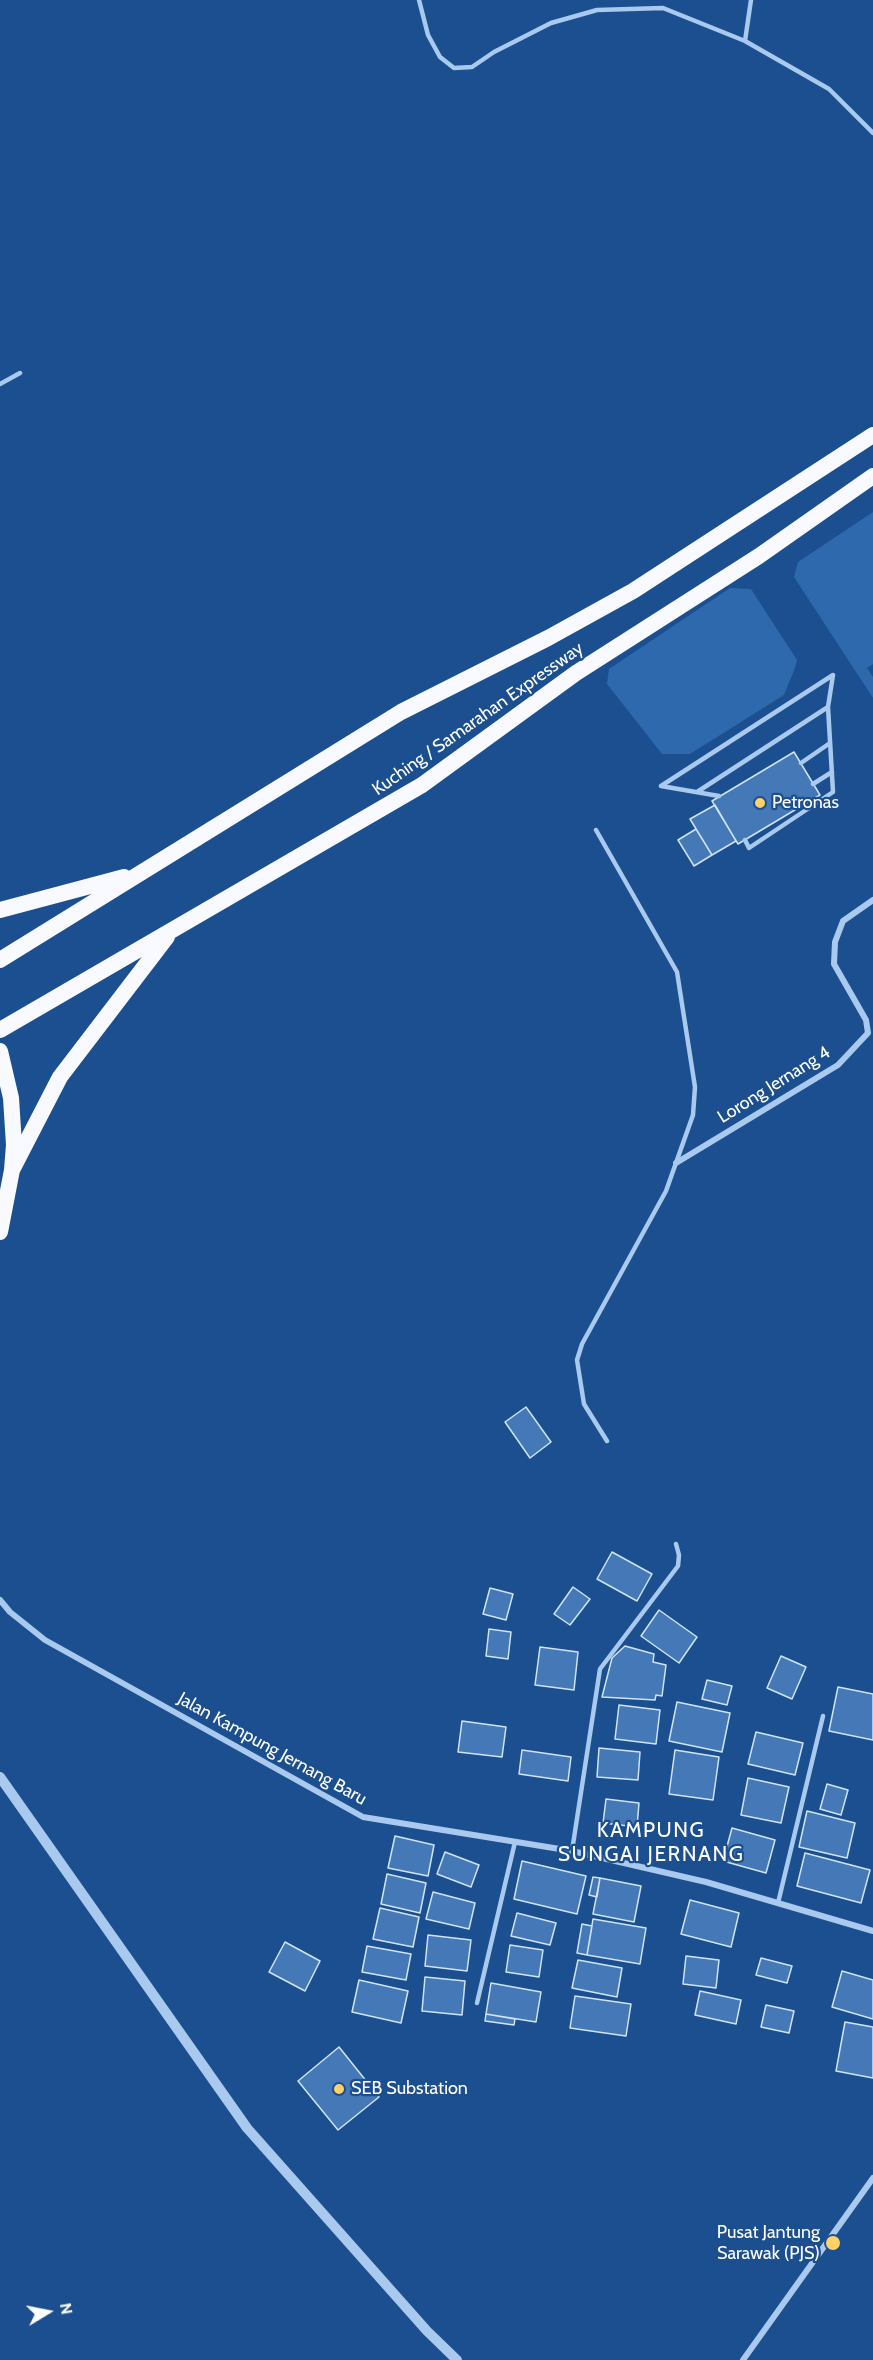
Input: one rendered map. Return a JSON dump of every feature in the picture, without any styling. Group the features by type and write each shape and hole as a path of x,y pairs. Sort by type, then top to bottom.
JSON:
{"highway":[{"name":"Kuching / Samarahan Expressway","path":"0,960 401,712 548,638 633,591 873,435"},
{"name":"Kuching / Samarahan Expressway","path":"0,1030 422,785 576,673 759,556 873,476"},
{"path":"0,910 141,873"},
{"path":"12,1170 60,1077 173,929"},
{"path":"0,1051 14,1121 12,1170 0,1232"}],"street":[{"name":"Lorong Jernang 4","path":"676,1163 838,1065 868,1033 866,1020 834,964 834,942 843,921 873,900"},
{"name":"Jalan Kampung Jernang Baru","path":"0,1600 10,1612 45,1640 363,1817 572,1851 706,1882 873,1931"},
{"path":"0,1777 247,2128 427,2331 457,2360"},
{"path":"743,2360 873,2178"}],"lane":[{"path":"419,0 428,34 440,57 454,68 471,67 494,51 551,23 597,10 663,8 745,41 829,89 873,133"},
{"path":"745,41 751,0"},
{"path":"0,384 20,373"},
{"path":"719,796 661,786 833,675 828,707 833,792 749,848 745,840"},
{"path":"697,792 828,707"},
{"path":"801,763 830,743"},
{"path":"813,784 832,772"},
{"path":"596,830 676,972 695,1101 693,1115 666,1191 582,1344 577,1360 584,1404 607,1441"},
{"path":"572,1851 600,1669 678,1566 679,1555 676,1544"},
{"path":"778,1903 823,1716"},
{"path":"477,2003 515,1842"}],"shaded area":[{"path":"873,512 873,664 867,668 873,677 873,698 794,577 798,562"},
{"path":"730,588 751,589 797,660 784,695 690,754 662,754 607,684 609,669"}],"building":[{"path":"794,752 820,795 738,844 712,801"},
{"path":"715,805 736,841 712,855 690,819"},
{"path":"696,829 712,855 694,866 678,840"},
{"path":"526,1407 551,1442 530,1458 505,1422"},
{"path":"612,1552 652,1574 637,1601 597,1579"},
{"path":"573,1587 590,1599 570,1625 554,1614"},
{"path":"490,1588 513,1594 506,1620 483,1614"},
{"path":"659,1610 697,1637 679,1663 641,1636"},
{"path":"489,1629 511,1632 508,1659 486,1656"},
{"path":"625,1646 654,1654 653,1662 666,1665 662,1696 656,1695 655,1700 602,1697 612,1658"},
{"path":"540,1647 578,1652 574,1690 535,1685"},
{"path":"781,1656 806,1667 792,1699 767,1688"},
{"path":"707,1680 732,1686 727,1705 702,1699"},
{"path":"838,1687 873,1694 873,1740 829,1731"},
{"path":"677,1702 730,1713 722,1752 669,1741"},
{"path":"619,1705 660,1710 656,1744 615,1739"},
{"path":"462,1721 506,1727 502,1757 458,1752"},
{"path":"756,1732 803,1743 795,1775 748,1764"},
{"path":"599,1748 640,1752 638,1780 597,1777"},
{"path":"522,1750 571,1757 568,1781 519,1774"},
{"path":"675,1750 719,1757 713,1800 669,1794"},
{"path":"748,1778 789,1787 781,1823 741,1815"},
{"path":"827,1784 848,1790 841,1815 820,1809"},
{"path":"606,1799 639,1803 637,1827 603,1823"},
{"path":"807,1811 855,1823 847,1858 799,1847"},
{"path":"732,1828 775,1840 766,1873 723,1861"},
{"path":"395,1836 434,1845 428,1876 388,1868"},
{"path":"445,1852 479,1865 471,1887 437,1874"},
{"path":"805,1853 870,1870 861,1903 797,1886"},
{"path":"522,1861 586,1876 577,1914 514,1899"},
{"path":"387,1874 426,1883 420,1913 381,1904"},
{"path":"593,1877 600,1878 597,1897 589,1895"},
{"path":"600,1878 641,1886 634,1922 593,1914"},
{"path":"433,1892 475,1903 469,1929 426,1919"},
{"path":"690,1900 739,1913 731,1947 681,1934"},
{"path":"380,1908 419,1917 413,1947 373,1939"},
{"path":"517,1913 556,1923 550,1945 511,1936"},
{"path":"593,1919 646,1928 640,1964 587,1955"},
{"path":"582,1924 592,1926 587,1955 577,1953"},
{"path":"428,1935 471,1940 467,1971 425,1966"},
{"path":"285,1942 320,1961 305,1991 269,1972"},
{"path":"510,1945 543,1950 539,1977 506,1972"},
{"path":"367,1946 411,1954 406,1980 362,1972"},
{"path":"686,1956 719,1960 716,1988 683,1984"},
{"path":"761,1958 792,1966 787,1983 756,1975"},
{"path":"578,1960 622,1968 617,1997 572,1988"},
{"path":"842,1971 873,1980 873,2019 832,2007"},
{"path":"425,1977 465,1981 462,2015 422,2011"},
{"path":"359,1980 408,1991 401,2023 352,2012"},
{"path":"491,1983 541,1992 536,2022 486,2014"},
{"path":"700,1991 741,2000 736,2024 695,2015"},
{"path":"575,1996 631,2004 626,2036 570,2028"},
{"path":"766,2005 794,2011 789,2033 761,2027"},
{"path":"486,2014 515,2019 514,2025 485,2021"},
{"path":"845,2022 873,2027 873,2078 836,2071"},
{"name":"SEB Substation","path":"339,2047 379,2097 338,2130 298,2081"}],"place":[{"name":"Petronas","path":"760,803"},
{"name":"SEB Substation","path":"339,2089"},
{"name":"Pusat Jantung Sarawak (PJS)","path":"833,2243"}],"district":[{"name":"KAMPUNG SUNGAI JERNANG","path":"651,1843"}]}
